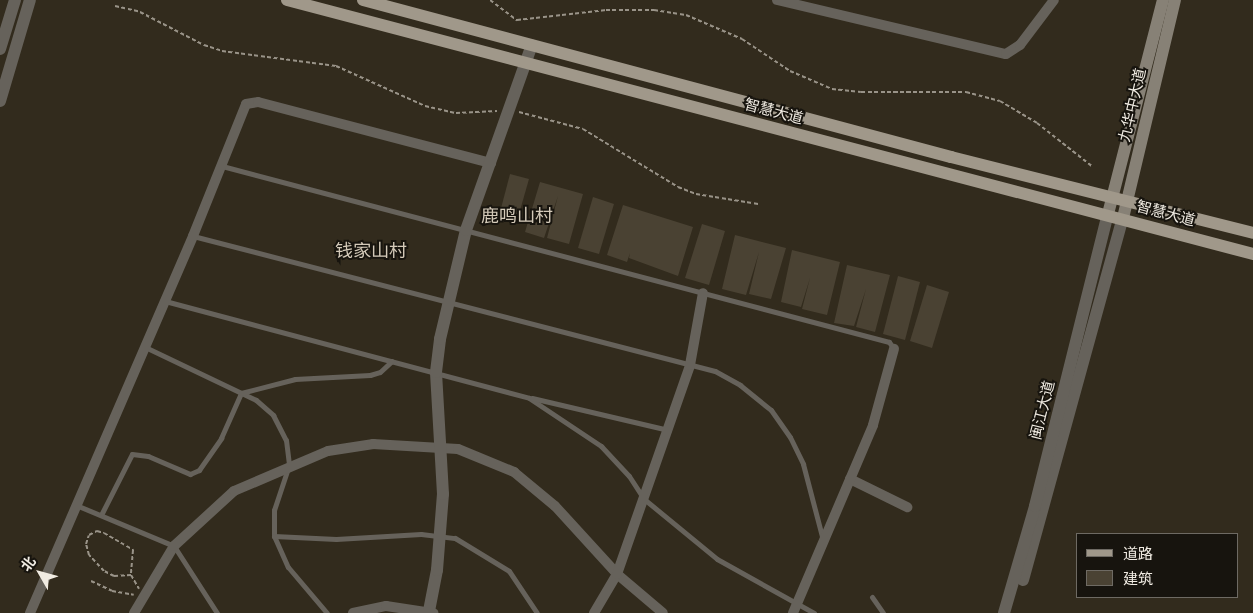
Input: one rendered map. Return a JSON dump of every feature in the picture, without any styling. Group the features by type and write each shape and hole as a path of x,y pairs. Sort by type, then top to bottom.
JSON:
{"main road":[{"name":"智慧大道","path":"287,0 526,64 1108,214 1253,254"},
{"name":"智慧大道","path":"363,0 1127,202 1253,233"},
{"name":"九华中大道","path":"1108,214 1163,0"},
{"name":"九华中大道","path":"1123,218 1175,0"}],"street":[{"path":"0,49 3,27 15,0"},
{"path":"0,101 30,0"},
{"path":"777,0 1006,54 1020,45 1054,0"},
{"path":"354,613 386,606 431,612 443,494 436,372 440,339 466,230 510,111 532,44"},
{"path":"30,613 193,236 242,112 251,101 491,163"},
{"name":"闽江大道","path":"1004,613 1035,506 1108,214"},
{"name":"闽江大道","path":"1012,613 1045,506 1123,218"},
{"path":"594,613 617,574 668,430 690,365 703,293"},
{"path":"795,608 884,396 894,349"},
{"path":"134,613 174,546 234,491 289,465 328,451 354,446 393,444 458,448 482,456 534,486 617,574 663,613"},
{"path":"850,479 907,507"}],"lane":[{"path":"221,165 889,342 894,349"},
{"path":"193,236 715,371 740,384 772,410 803,464 823,542"},
{"path":"164,300 529,398 668,430"},
{"path":"145,347 256,400 273,416 286,440 289,465 274,510 274,536 288,567 327,613"},
{"path":"241,393 295,379 370,375 380,372 392,361"},
{"path":"101,515 132,454 148,456 190,474 199,470 221,438 241,393"},
{"path":"529,398 601,446 629,476 644,499 716,559 795,608 814,613"},
{"path":"76,505 174,546 217,613"},
{"path":"274,536 308,539 440,536 469,544 504,567 525,591 537,613"},
{"path":"872,597 883,613"}],"path":[{"path":"490,0 517,20 606,10 654,10 686,15 742,39 790,71 832,89 975,94 1000,101 1037,123 1093,167"},
{"path":"115,6 140,12 204,45 222,51 336,66 425,106 456,113 510,111 584,128 652,172 696,194 758,204"},
{"path":"131,575 114,576 104,571 89,555 86,544 89,535 97,531 104,532 133,550 131,575 143,596"},
{"path":"91,581 112,591 143,596"}],"building":[{"path":"510,174 529,179 517,221 499,216"},
{"path":"540,182 583,194 569,244 547,238 558,196 544,238 525,232"},
{"path":"593,197 614,204 599,254 578,248"},
{"path":"623,205 693,227 678,276 629,258 630,253 627,262 607,255"},
{"path":"702,224 725,231 709,285 685,278"},
{"path":"735,235 786,248 771,299 749,294 759,252 746,295 722,289"},
{"path":"792,250 840,262 827,315 802,309 810,278 801,307 781,302"},
{"path":"847,265 890,275 875,332 856,327 866,289 854,326 834,323"},
{"path":"898,276 920,282 905,340 883,334"},
{"path":"927,285 949,292 932,348 910,341"}],"district":[{"name":"鹿鸣山村","path":"517,216"},
{"name":"钱家山村","path":"371,251"}]}
